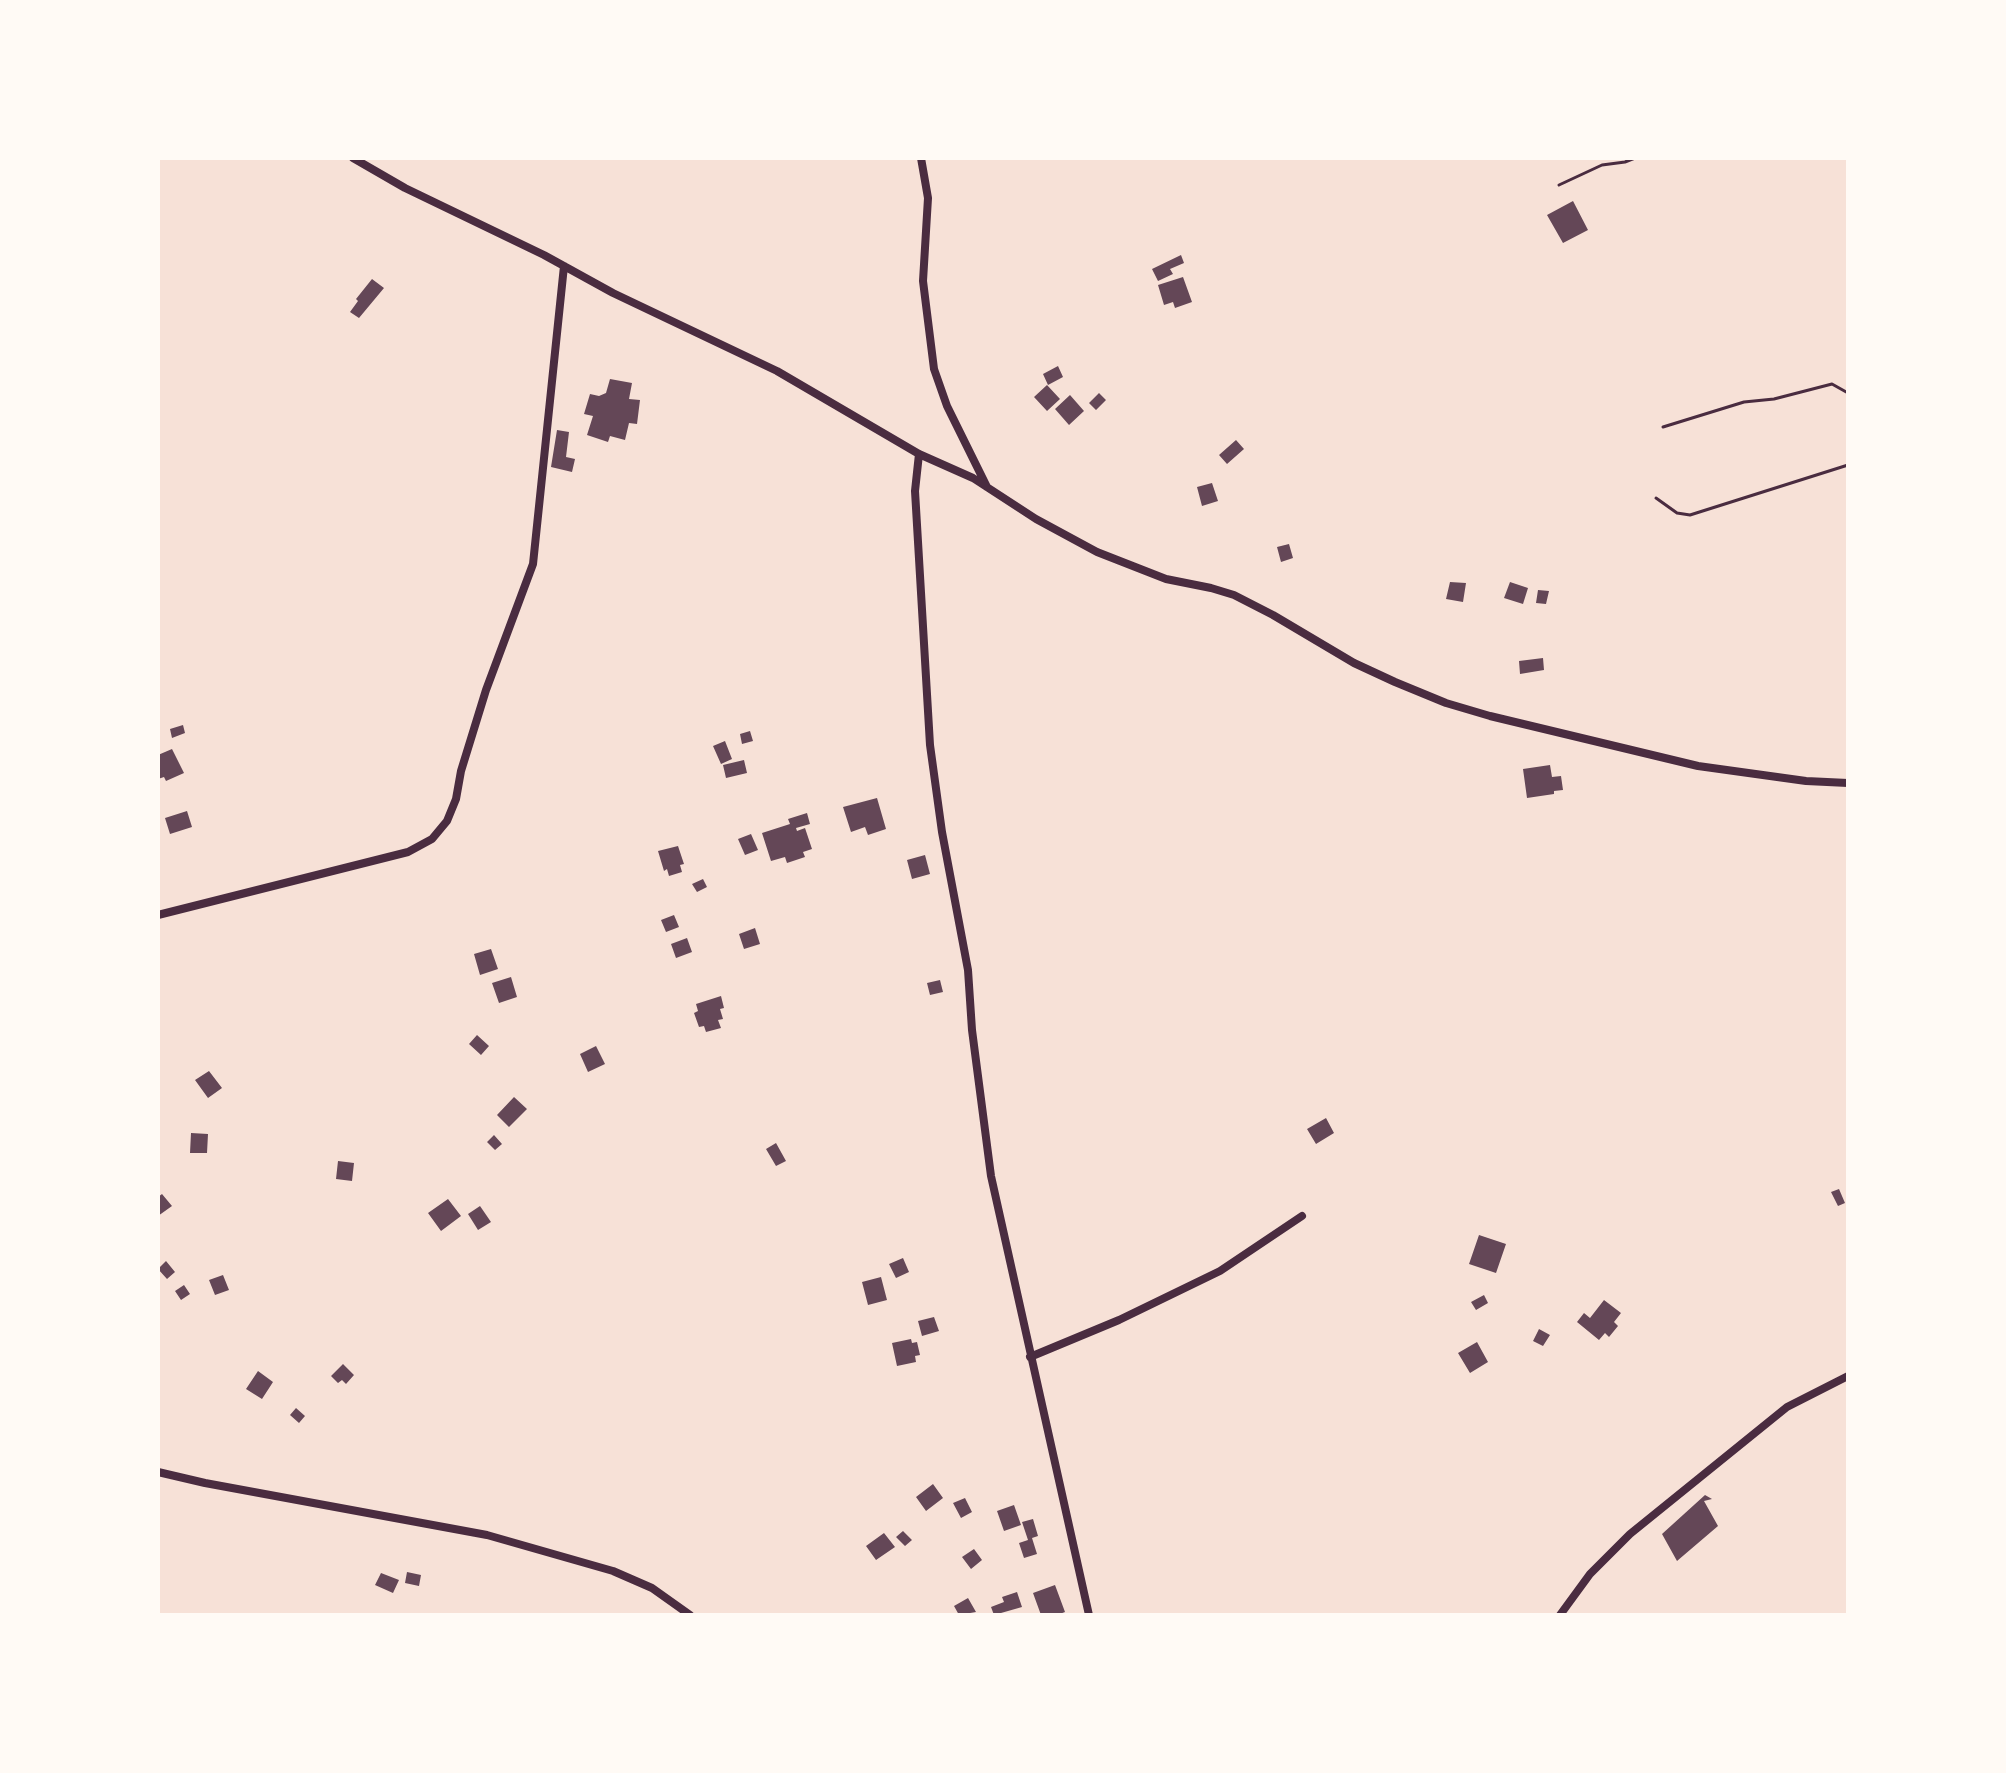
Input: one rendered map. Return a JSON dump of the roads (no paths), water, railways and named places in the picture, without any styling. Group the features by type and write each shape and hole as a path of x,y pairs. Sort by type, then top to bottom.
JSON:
{"street":[{"path":"353,158 613,293 777,371 919,454 960,472 1049,526 1110,558 1166,579 1234,595 1354,663 1446,703 1590,742 1698,766 1806,781 1848,783"},
{"path":"921,158 928,198 923,281 934,369 947,406 987,487"},
{"path":"158,915 408,852 432,839 447,821 456,799 481,704 533,564 564,266"},
{"path":"919,454 915,491 930,745 942,832 968,970 972,1030 991,1176 1089,1615"},
{"path":"1030,1357 1119,1320 1220,1271 1302,1216"},
{"path":"1560,1615 1590,1574 1630,1534 1787,1407 1848,1376"},
{"path":"158,1472 503,1539 613,1571 652,1588 690,1615"}]}
